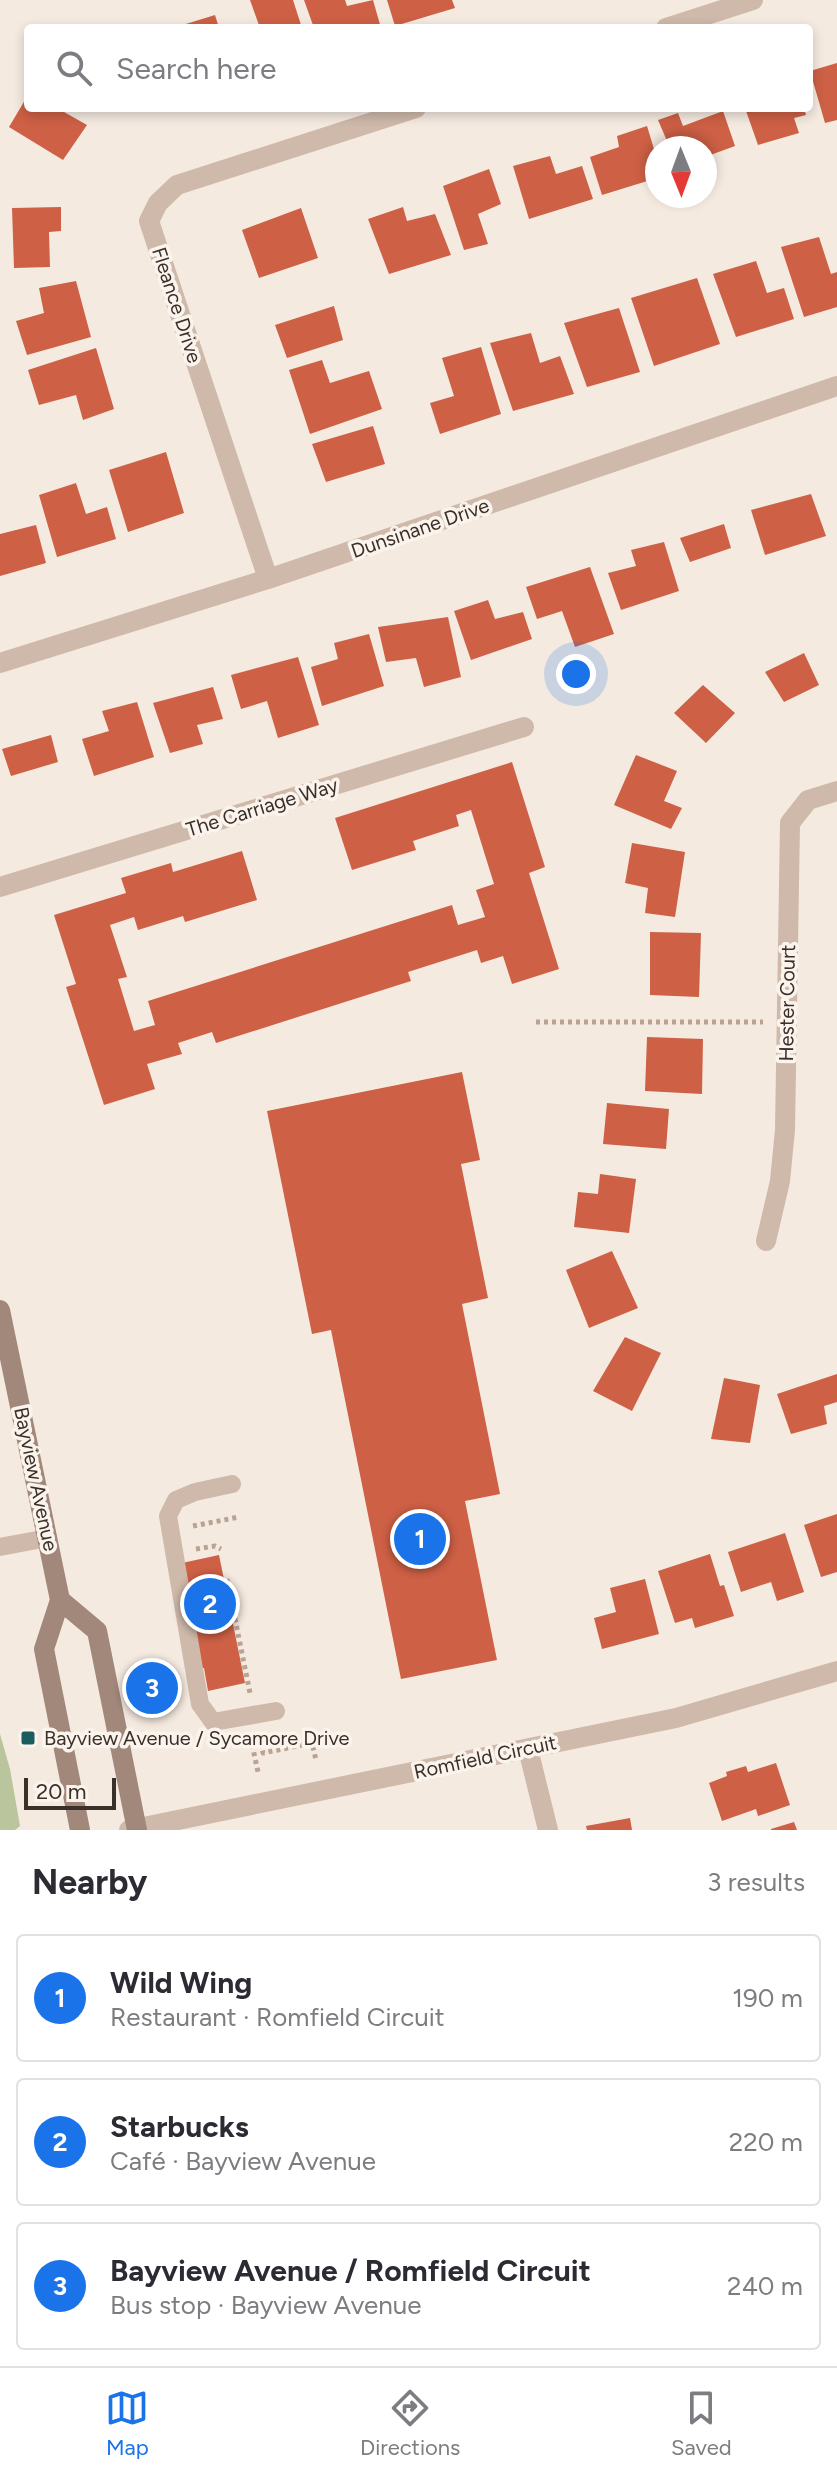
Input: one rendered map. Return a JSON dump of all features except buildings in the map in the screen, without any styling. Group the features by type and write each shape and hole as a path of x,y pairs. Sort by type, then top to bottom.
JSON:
{"main road":[{"name":"Bayview Avenue","path":"0,1310 60,1600 44,1649 80,1830"},
{"path":"60,1600 97,1631 134,1829"}],"street":[{"path":"678,24 753,0"},
{"name":"Fleance Drive","path":"268,579 149,221 158,203 177,185 404,112"},
{"name":"Dunsinane Drive","path":"0,663 268,579 837,386"},
{"name":"The Carriage Way","path":"0,887 524,727"},
{"name":"Hester Court","path":"766,1241 780,1181 785,1130 790,823 808,800 837,791"},
{"name":"Romfield Circuit","path":"134,1829 712,1709 836,1675"},
{"path":"528,1749 548,1830"}],"lane":[{"path":"232,1484 195,1492 176,1500 168,1516 200,1704 213,1722 276,1711"},
{"path":"0,1547 48,1538"}],"path":[{"path":"536,1022 787,1022"},
{"path":"188,1527 239,1517"},
{"path":"227,1579 253,1706"},
{"path":"262,1749 263,1753 312,1743 316,1760"},
{"path":"252,1744 258,1772"}],"green space":[{"path":"0,1734 20,1826 15,1830 0,1830"}],"place":[{"name":"Wild Wing","path":"420,1539"},
{"name":"Starbucks","path":"210,1604"},
{"name":"Bayview Avenue / Romfield Circuit","path":"152,1688"},
{"name":"Bayview Avenue / Sycamore Drive","path":"28,1738"}]}
